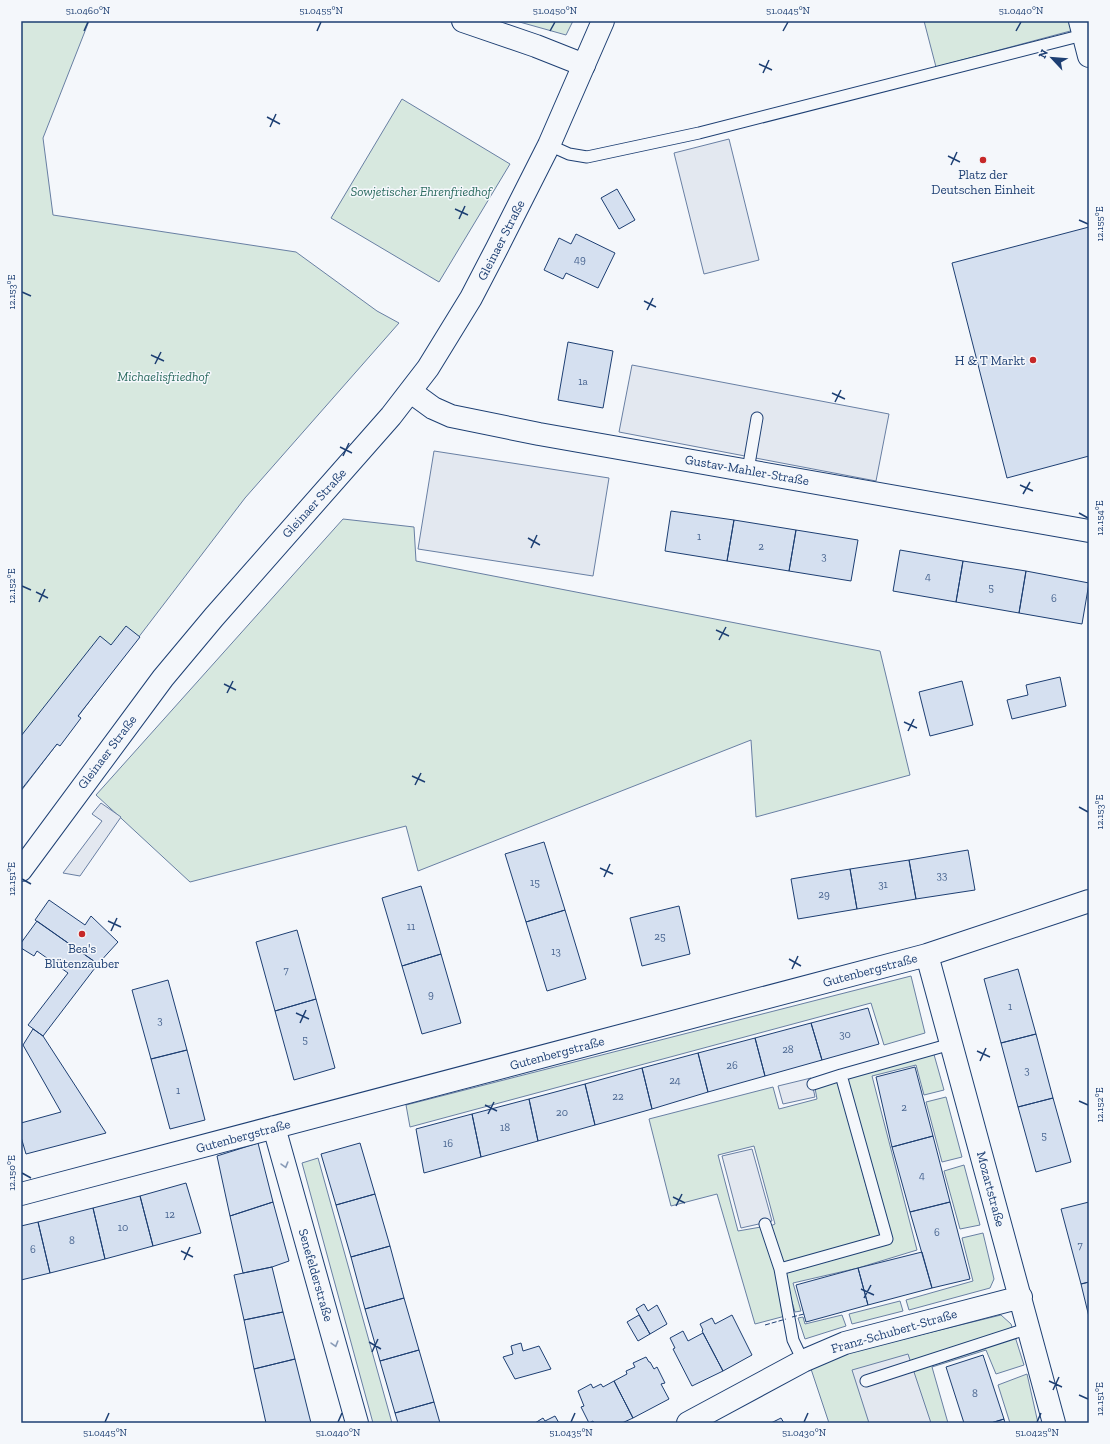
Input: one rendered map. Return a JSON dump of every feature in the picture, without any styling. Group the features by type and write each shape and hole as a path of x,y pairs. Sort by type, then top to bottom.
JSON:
{"street":[{"path":"463,21 536,46 584,66"},
{"name":"Gleinaer Straße","path":"21,870 168,672 214,617 411,392 445,342 471,298 549,145 603,21"},
{"path":"1082,28 1089,56"},
{"name":"Gustav-Mahler-Straße","path":"411,392 433,408 451,416 539,434 1089,531"},
{"name":"Gutenbergstraße","path":"21,1194 927,955 1089,901"},
{"name":"Mozartstraße","path":"927,955 1054,1423"},
{"name":"Senefelderstraße","path":"274,1127 357,1423"},
{"name":"Franz-Schubert-Straße","path":"688,1423 803,1361 845,1343 1021,1297"}],"lane":[{"path":"549,145 569,154 587,157 699,133 1082,28"},
{"path":"748,470 757,418"},
{"path":"813,1084 951,1044"},
{"path":"780,1269 887,1239 841,1075"},
{"path":"765,1224 780,1269 793,1340 803,1361"},
{"path":"866,1381 1029,1328"}],"green space":[{"name":"Michaelisfriedhof","path":"21,21 89,21 43,138 53,215 296,252 377,311 399,323 245,498 21,791"},
{"path":"516,21 573,21 566,35"},
{"path":"924,21 1072,21 1074,30 936,67"},
{"name":"Sowjetischer Ehrenfriedhof","path":"402,99 510,164 439,282 331,218"},
{"path":"343,519 414,527 416,561 880,651 910,775 756,817 751,740 418,871 406,826 190,882 96,795"},
{"path":"911,976 925,1033 884,1045 871,1003 410,1127 406,1105"},
{"path":"933,1051 944,1090 924,1095 916,1065 872,1076 917,1250 858,1268 793,1283 801,1311 795,1312 783,1271 890,1240 845,1077"},
{"path":"838,1081 880,1237 781,1266 768,1227 775,1224 754,1146 718,1155 738,1231 761,1227 789,1315 755,1324 717,1194 671,1206 649,1119 773,1087 779,1109 817,1099 815,1088"},
{"path":"946,1097 962,1157 942,1162 926,1102"},
{"path":"318,1158 392,1423 373,1423 302,1163"},
{"path":"964,1165 980,1225 960,1229 944,1171"},
{"path":"983,1233 994,1279 990,1288 909,1310 906,1300 973,1281 962,1238"},
{"path":"900,1301 903,1311 852,1324 849,1314"},
{"path":"842,1315 846,1326 805,1339 798,1318 803,1317 805,1324"},
{"path":"1001,1315 1011,1324 1024,1365 996,1374 986,1350 932,1367 948,1423 829,1423 811,1369 846,1353"},
{"path":"1027,1374 1038,1423 1010,1423 998,1385"}],"shaded area":[{"path":"729,139 759,260 704,274 674,153"},
{"path":"632,365 889,414 876,481 619,432"},
{"path":"434,451 609,478 593,576 418,549"},
{"path":"101,803 121,817 80,876 63,873 102,821 92,814"},
{"path":"811,1078 815,1097 783,1104 778,1086"},
{"path":"752,1149 772,1221 741,1228 722,1156"},
{"path":"908,1354 931,1423 869,1423 852,1370"}],"building":[{"path":"617,189 635,220 619,229 601,198"},
{"name":"H & T Markt","path":"1089,227 1089,456 1007,478 952,263"},
{"path":"576,234 615,253 598,288 566,273 563,279 544,270 559,238 571,244"},
{"path":"568,342 613,351 603,408 558,400"},
{"path":"671,511 734,520 727,561 665,551"},
{"path":"734,520 796,530 789,571 727,561"},
{"path":"796,530 858,540 851,581 789,571"},
{"path":"900,550 963,561 956,602 893,591"},
{"path":"963,561 1026,571 1019,613 956,602"},
{"path":"1026,571 1089,583 1082,624 1019,613"},
{"path":"126,626 140,637 78,716 81,718 60,746 57,744 21,790 21,736 100,636 111,645"},
{"path":"1060,677 1066,706 1012,719 1007,700 1028,695 1026,685"},
{"path":"962,681 973,725 930,736 919,692"},
{"path":"544,842 565,910 526,922 505,854"},
{"path":"968,850 975,890 916,899 909,860"},
{"path":"909,860 916,899 857,909 850,869"},
{"path":"850,869 857,909 798,919 791,879"},
{"path":"421,886 441,954 402,966 382,898"},
{"name":"Bea's Blütenzauber","path":"49,900 85,925 91,916 118,942 98,964 35,920"},
{"path":"679,906 690,954 642,966 630,918"},
{"path":"565,910 586,979 547,991 526,922"},
{"path":"37,921 98,964 43,1036 28,1025 68,973 37,951 34,956 21,948 21,943"},
{"path":"297,930 316,999 275,1011 256,942"},
{"path":"441,954 461,1023 422,1034 402,966"},
{"path":"1018,969 1036,1034 1001,1043 984,979"},
{"path":"168,980 187,1050 151,1059 132,990"},
{"path":"316,999 335,1068 294,1080 275,1011"},
{"path":"868,1008 879,1044 822,1060 811,1023"},
{"path":"811,1023 822,1060 765,1076 755,1038"},
{"path":"33,1029 43,1036 106,1133 26,1154 21,1137 21,1123 61,1112 23,1045"},
{"path":"1036,1034 1053,1098 1018,1107 1001,1043"},
{"path":"755,1038 765,1076 708,1092 698,1053"},
{"path":"187,1050 205,1120 170,1129 151,1059"},
{"path":"698,1053 708,1092 652,1109 642,1068"},
{"path":"915,1067 933,1136 892,1147 876,1077"},
{"path":"642,1068 652,1109 595,1125 585,1084"},
{"path":"585,1084 595,1125 538,1141 529,1099"},
{"path":"1053,1098 1071,1162 1036,1172 1018,1107"},
{"path":"529,1099 538,1141 481,1157 472,1114"},
{"path":"472,1114 481,1157 424,1173 416,1129"},
{"path":"933,1136 950,1202 910,1212 892,1147"},
{"path":"258,1143 273,1202 230,1216 217,1156"},
{"path":"360,1143 375,1194 336,1205 321,1154"},
{"path":"186,1183 201,1233 153,1246 140,1196"},
{"path":"375,1194 390,1246 351,1257 336,1205"},
{"path":"140,1196 153,1246 105,1259 93,1208"},
{"path":"273,1202 289,1261 272,1267 243,1273 230,1216"},
{"path":"950,1202 970,1279 932,1288 910,1212"},
{"path":"1089,1202 1089,1282 1081,1284 1061,1209"},
{"path":"93,1208 105,1259 50,1273 38,1222"},
{"path":"38,1222 50,1273 21,1280 21,1226"},
{"path":"390,1246 404,1298 365,1309 351,1257"},
{"path":"922,1252 932,1288 868,1305 858,1268"},
{"path":"272,1267 283,1312 244,1320 234,1275"},
{"path":"858,1268 868,1305 806,1322 796,1285"},
{"path":"1089,1282 1089,1317 1081,1284"},
{"path":"404,1298 419,1350 380,1361 365,1309"},
{"path":"644,1304 648,1311 657,1305 667,1324 650,1334 636,1309"},
{"path":"283,1312 295,1359 254,1369 244,1320"},
{"path":"639,1315 650,1334 638,1341 627,1322"},
{"path":"732,1315 752,1355 723,1371 702,1331 703,1330 700,1324 712,1318 715,1324"},
{"path":"683,1331 688,1341 703,1333 723,1371 692,1386 673,1349 675,1348 670,1338"},
{"path":"521,1343 523,1351 539,1346 551,1369 515,1379 503,1357 513,1354 511,1346"},
{"path":"419,1350 434,1402 395,1413 380,1361"},
{"path":"983,1355 1004,1419 991,1423 964,1423 946,1367"},
{"path":"646,1357 654,1369 657,1367 665,1383 661,1384 669,1399 633,1418 614,1381 627,1374 626,1371 635,1367 633,1363"},
{"path":"295,1359 311,1423 266,1423 254,1369"},
{"path":"614,1381 633,1418 622,1423 594,1423 593,1421 589,1423 581,1407 584,1406 578,1391 591,1384 593,1388 601,1384 603,1387"},
{"path":"434,1402 440,1423 398,1423 395,1413"},
{"path":"555,1416 559,1423 535,1423 543,1418 545,1421"},
{"path":"781,1418 784,1423 771,1423"},
{"path":"1004,1419 1005,1423 991,1423"}],"fence":[{"path":"792,1317 804,1314"},
{"path":"765,1325 786,1319"}],"place":[{"name":"Platz der Deutschen Einheit","path":"983,160"},
{"name":"H & T Markt","path":"1033,360"},
{"name":"Bea's Blütenzauber","path":"82,934"}]}
